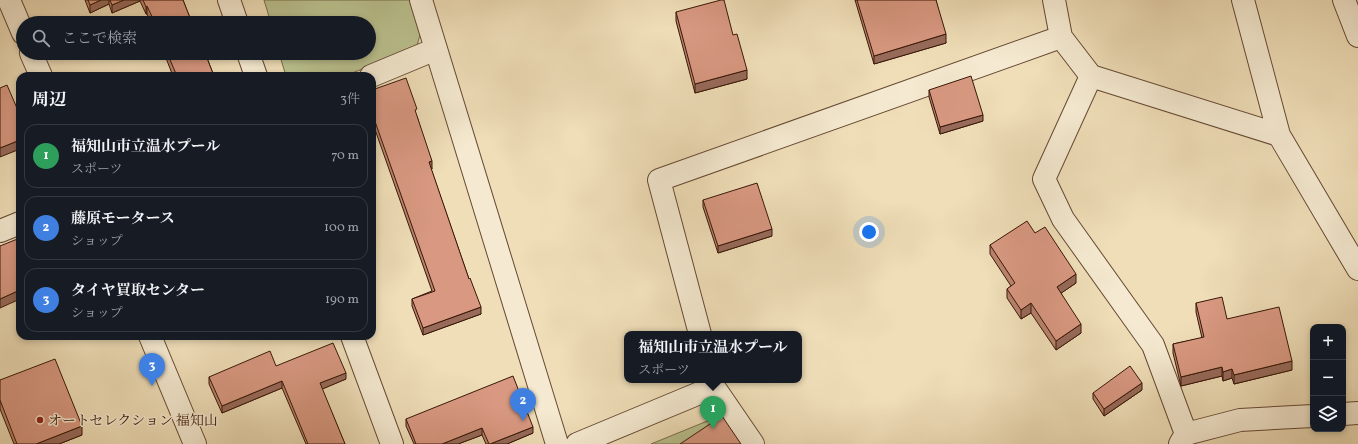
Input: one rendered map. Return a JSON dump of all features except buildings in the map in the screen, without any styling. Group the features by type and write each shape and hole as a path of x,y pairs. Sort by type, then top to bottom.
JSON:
{"street":[{"path":"9,0 16,16"},
{"path":"228,0 234,16"},
{"path":"421,0 558,444"},
{"path":"1054,0 1061,37 1091,76 1279,135"},
{"path":"1243,0 1279,135 1358,269"},
{"path":"1344,0 1358,36"},
{"path":"699,331 659,180 1061,37"},
{"path":"376,74 436,49"},
{"path":"35,60 39,72"},
{"path":"250,60 255,72"},
{"path":"1091,76 1044,179 1063,219 1152,345 1183,439 1240,420 1310,416"},
{"path":"0,231 16,225"},
{"path":"152,340 195,444"},
{"path":"353,340 392,444"},
{"path":"577,444 713,384 753,444"},
{"path":"1346,414 1358,413"}],"green space":[{"path":"264,0 412,0 422,28 416,49 355,72 285,72 281,60 376,60 376,16 269,16"},
{"path":"727,413 747,444 651,444"}],"place":[{"name":"タイヤ買取センター","path":"152,386"},
{"name":"オートセレクション 福知山","path":"40,420"},
{"name":"藤原モータース","path":"523,421"},
{"name":"福知山市立温水プール","path":"713,429"}]}
